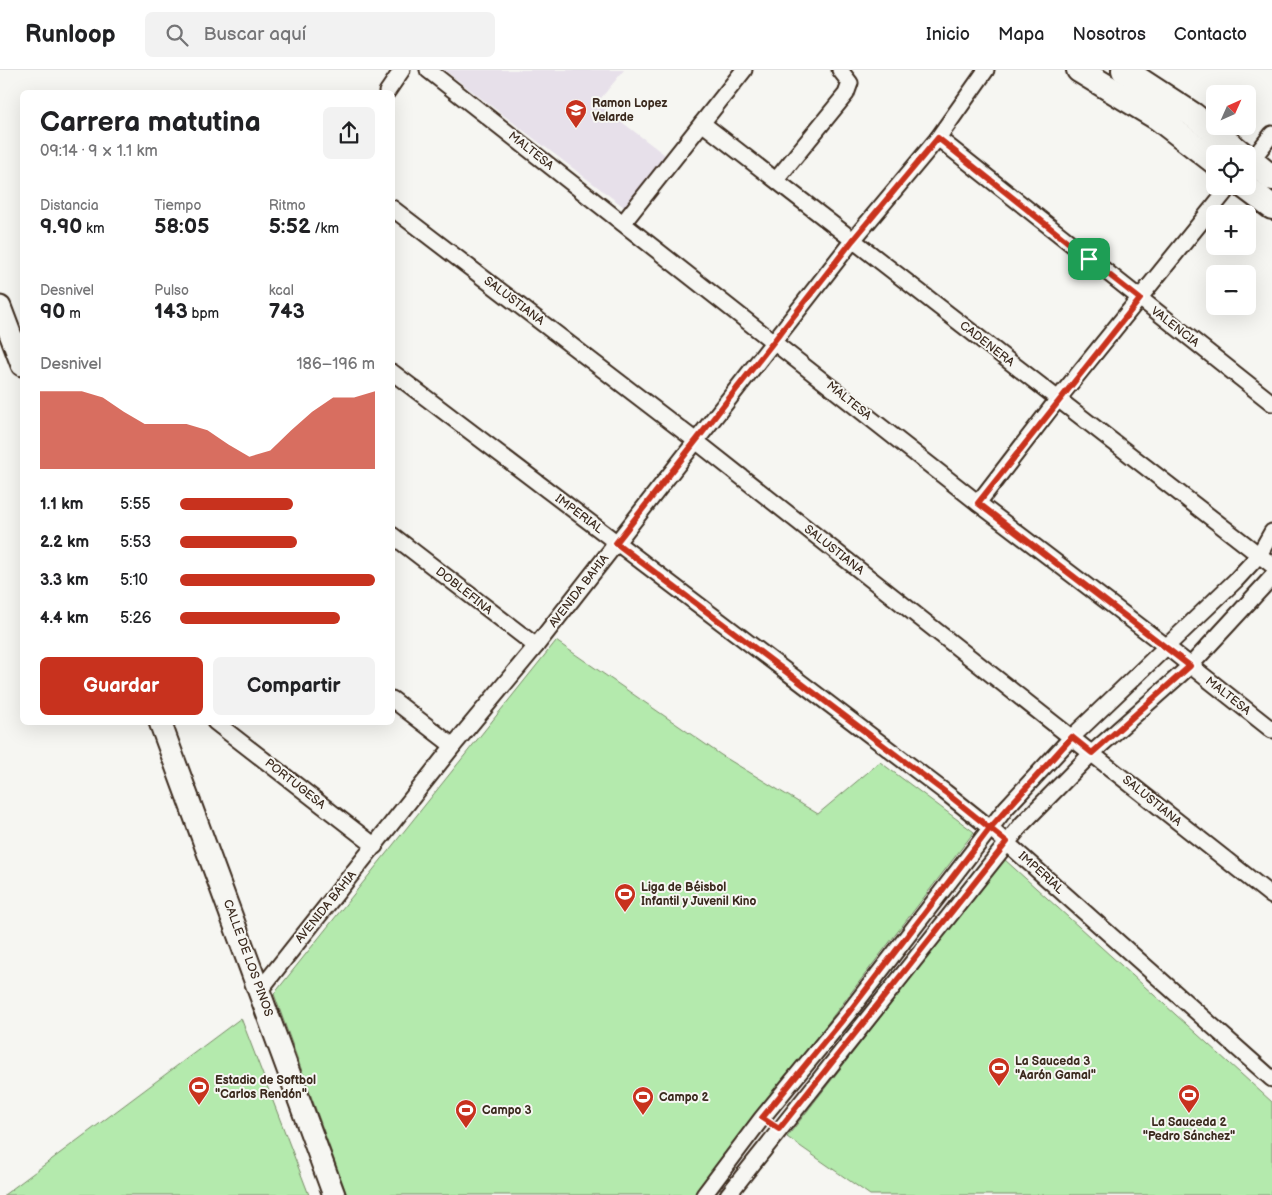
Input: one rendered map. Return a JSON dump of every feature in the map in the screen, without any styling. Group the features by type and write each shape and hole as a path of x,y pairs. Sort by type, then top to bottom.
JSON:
{"main road":[{"path":"1079,70 1158,118 1206,155"},
{"path":"1124,70 1193,114 1229,145"},
{"path":"1256,166 1272,178"},
{"path":"1256,195 1272,207"}],"street":[{"path":"388,90 402,70"},
{"name":"MALTESA","path":"428,70 978,503 1167,647 1272,730"},
{"path":"623,223 744,70"},
{"path":"776,180 846,94 850,83 840,70"},
{"name":"AVENIDA BAHIA","path":"260,990 453,746 536,646 853,240 938,138 986,70"},
{"name":"CADENERA","path":"702,123 1272,565"},
{"path":"1256,151 1272,134"},
{"name":"VALENCIA","path":"938,138 1272,403"},
{"path":"978,503 1058,399 1223,195"},
{"name":"SALUSTIANA","path":"395,210 696,440 1272,896"},
{"path":"0,307 20,360"},
{"name":"IMPERIAL","path":"395,374 990,828 1272,1079"},
{"path":"704,1195 762,1118 849,1012 990,828 1072,737 1167,647 1259,555 1272,532"},
{"name":"DOBLEFINA","path":"395,537 536,646"},
{"path":"728,1195 1007,842 1092,753 1190,666 1272,577"},
{"path":"395,701 453,746"},
{"name":"CALLE DE LOS PINOS","path":"161,725 334,1195"},
{"name":"PORTUGESA","path":"219,725 375,846"},
{"path":"762,1118 779,1129"}],"shaded area":[{"name":"Ramon Lopez Velarde","path":"444,70 624,70 597,103 665,155 624,207"}],"green space":[{"name":"Liga de Béisbol Infantil y Juvenil Kino","path":"556,641 721,755 818,814 880,762 974,832 696,1195 347,1195 274,994"},
{"path":"1004,859 1272,1102 1272,1195 870,1195 787,1137"},
{"name":"Estadio de Softbol \"Carlos Rendón\"","path":"241,1018 309,1195 4,1195"}],"place":[{"name":"Ramon Lopez Velarde","path":"576,129"},
{"name":"Liga de Béisbol Infantil y Juvenil Kino","path":"625,913"},
{"name":"La Sauceda 3 \"Aarón Gamal\"","path":"999,1087"},
{"name":"Estadio de Softbol \"Carlos Rendón\"","path":"199,1106"},
{"name":"La Sauceda 2 \"Pedro Sánchez\"","path":"1189,1114"},
{"name":"Campo 2","path":"643,1116"},
{"name":"Campo 3","path":"466,1129"}],"route":[{"path":"1089,259 938,138 853,240 616,543 945,792 990,828 1007,842 779,1129 762,1118 849,1012 990,828 1006,808 1072,737 1092,753 1190,666 978,503 1058,399 1140,299 1089,259"}]}
